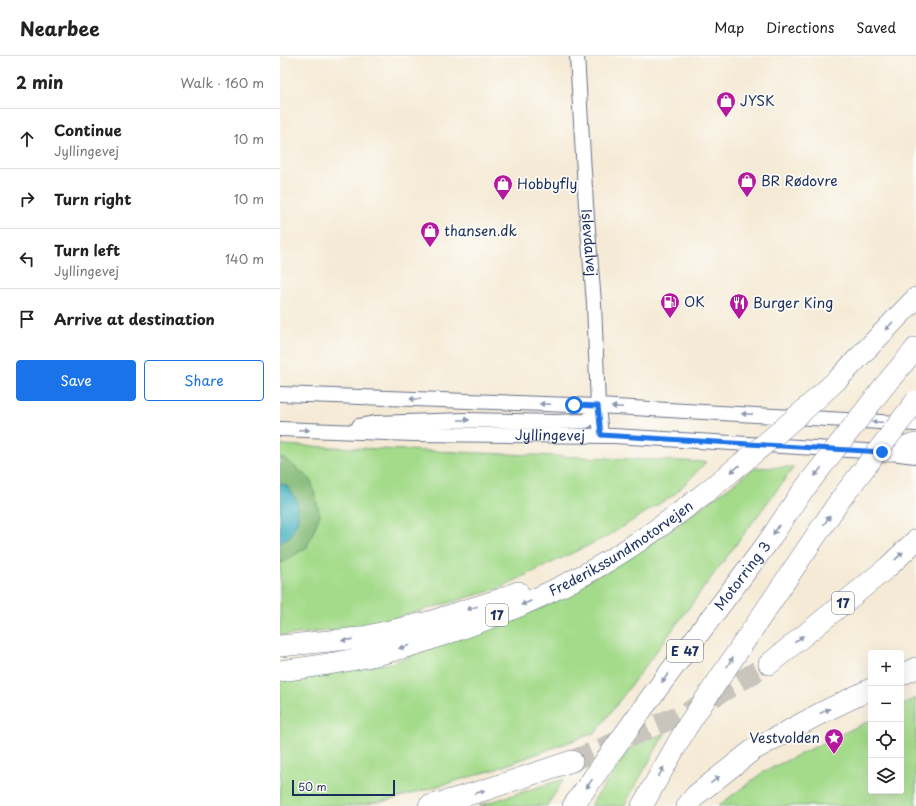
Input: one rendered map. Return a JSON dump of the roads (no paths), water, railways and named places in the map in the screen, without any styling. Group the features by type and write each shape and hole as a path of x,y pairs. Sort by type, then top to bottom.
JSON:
{"highway":[{"name":"Frederikssundmotorvejen","path":"280,671 325,665 376,655 420,643 479,623 534,600 588,572 638,541 691,504 752,455 806,409 838,379 916,298"},
{"name":"Motorring 3","path":"573,806 651,697 768,542 798,497 885,385 916,348"},
{"path":"642,806 688,725 840,500 916,401"},
{"path":"882,452 916,444"},
{"name":"17","path":"769,664 888,567 916,540"},
{"path":"280,646 359,638 430,622 501,599 638,541"},
{"path":"904,674 916,668"},
{"path":"687,806 696,795 753,750 823,712 868,690"},
{"path":"429,806 485,790 572,761"}],"street":[{"name":"Islevdalvej","path":"577,56 586,205 594,303 598,406 601,435"},
{"path":"280,394 598,406 916,424"},
{"path":"328,430 376,423 464,420 555,422 586,421 594,415 598,406"},
{"name":"Jyllingevej","path":"280,429 413,434 601,435 882,452 916,456"}],"water":[{"path":"280,483 287,486 297,501 298,520 290,536 280,543"}],"tunnel":[{"path":"572,761 690,711 769,664"}],"place":[{"name":"JYSK","path":"726,118"},
{"name":"BR Rødovre","path":"747,198"},
{"name":"Hobbyfly","path":"503,201"},
{"name":"thansen.dk","path":"430,248"},
{"name":"OK","path":"670,319"},
{"name":"Burger King","path":"739,320"},
{"name":"Vestvolden","path":"834,755"}]}
